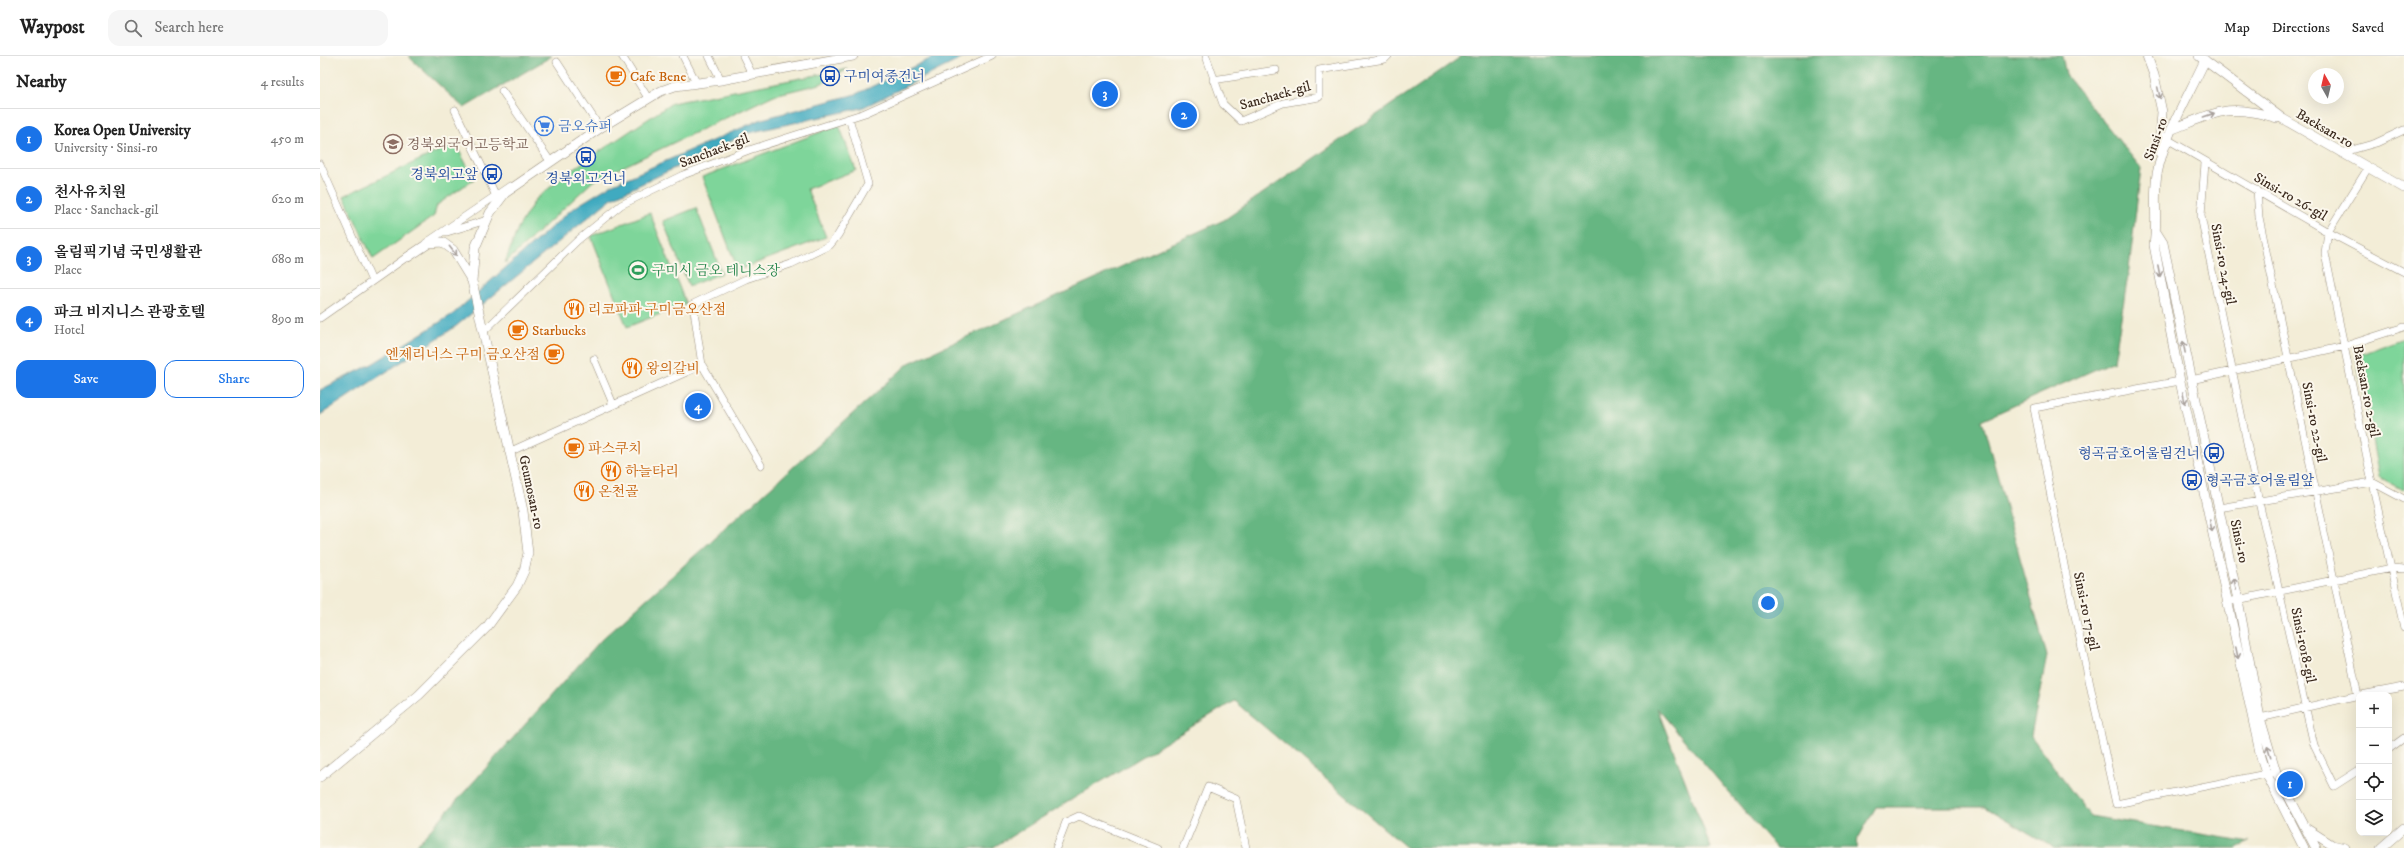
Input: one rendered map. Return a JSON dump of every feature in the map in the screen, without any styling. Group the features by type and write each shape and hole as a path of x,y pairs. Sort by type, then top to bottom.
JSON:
{"street":[{"path":"622,56 648,98"},
{"path":"683,56 696,82"},
{"path":"709,56 721,80"},
{"path":"743,56 752,74"},
{"name":"Geumosan-ro","path":"320,777 419,695 487,627 518,586 528,553 523,511 509,452 481,316 472,281 475,248 486,220 505,193 529,175 600,128 648,98 675,86 696,82 721,80 853,56"},
{"name":"Sanchaek-gil","path":"484,331 578,240 621,205 698,169 749,150 865,113 992,56"},
{"name":"Sanchaek-gil","path":"1206,56 1213,80 1223,104 1241,121 1283,103 1319,97 1319,70 1385,59 1388,56"},
{"path":"2147,56 2154,75 2162,112 2157,174"},
{"name":"Sinsi-ro","path":"2202,58 2173,129 2167,139 2157,174 2155,198 2156,232 2154,245 2180,381 2253,727 2267,775 2304,848"},
{"name":"Baeksan-ro","path":"2202,58 2283,120 2404,188"},
{"path":"556,62 600,128"},
{"path":"1213,80 1276,70"},
{"path":"502,91 550,161"},
{"path":"455,110 495,194"},
{"path":"2173,129 2226,110 2252,110 2283,120"},
{"path":"761,465 702,366 693,304 746,279 791,264 830,245 838,235 868,184 849,118"},
{"path":"2341,153 2376,142 2404,130"},
{"name":"Sinsi-ro 26-gil","path":"2167,139 2328,232 2404,272"},
{"name":"Sinsi-ro 24-gil","path":"2205,162 2201,216 2232,371"},
{"path":"320,164 372,281"},
{"name":"Baeksan-ro 2-gil","path":"2368,168 2328,232 2325,253 2372,482 2404,628"},
{"path":"408,257 495,194 529,175"},
{"path":"2257,190 2259,217 2289,358"},
{"path":"429,241 456,228 486,220"},
{"name":"Sinsi-ro","path":"2156,232 2163,243 2238,600 2260,718 2276,772 2303,826 2316,848"},
{"path":"320,318 429,243 442,242 453,250 472,281"},
{"path":"2191,380 2345,346 2404,326"},
{"name":"Sinsi-ro 22-gil","path":"2289,358 2333,580"},
{"path":"594,359 613,404"},
{"path":"509,452 613,404 702,366"},
{"path":"2232,371 2258,502"},
{"name":"Sinsi-ro 17-gil","path":"2180,381 2034,408 2065,570 2116,804 2276,772"},
{"path":"2219,508 2372,482 2404,499"},
{"name":"Sinsi-ro18-gil","path":"2258,502 2314,745 2334,786 2356,772"},
{"path":"2226,602 2392,568 2404,569"},
{"path":"2333,580 2358,692"},
{"path":"2376,692 2404,687"},
{"path":"2260,718 2304,706 2356,696"},
{"path":"2392,747 2404,738"},
{"path":"1183,848 1208,787 1236,799 1246,848"},
{"path":"1056,848 1066,822 1079,816 1158,848"},
{"path":"2303,826 2332,845 2344,848"},
{"path":"2381,848 2404,828"}],"green space":[{"path":"408,56 552,56 464,108"},
{"path":"1462,56 2062,56 2066,75 2141,168 2129,269 2114,361 1982,420 2047,656 2031,736 2090,816 2250,842 2236,848 2054,848 1985,807 1876,807 1856,842 1858,848 1776,848 1657,708 1711,848 1407,848 1234,701 992,848 414,848 602,639 909,363 1224,220"},
{"path":"848,69 820,84 774,95 593,181 505,263 518,228 535,200 567,173 672,103"},
{"path":"839,125 856,170 807,189 826,237 738,270 702,177"},
{"path":"455,143 474,179 437,205 434,216 373,259 344,196"},
{"path":"696,208 722,273 689,286 663,221"},
{"name":"구미시 금오 테니스장","path":"650,213 686,304 627,327 591,236"},
{"path":"2404,338 2404,490 2379,477 2356,356"}],"water":[{"path":"936,56 967,56 862,108 748,133 612,198 455,327 320,415 320,390 372,364 453,314 572,209 611,185 762,119 856,94"}],"place":[{"name":"Cafe Bene","path":"616,76"},
{"name":"구미여중건너","path":"830,76"},
{"name":"올림픽기념 국민생활관","path":"1105,94"},
{"name":"천사유치원","path":"1184,115"},
{"name":"금오슈퍼","path":"544,126"},
{"name":"경북외국어고등학교","path":"393,144"},
{"name":"경북외고건너","path":"586,157"},
{"name":"경북외고앞","path":"492,174"},
{"name":"구미시 금오 테니스장","path":"638,270"},
{"name":"리코파파 구미금오산점","path":"574,309"},
{"name":"Starbucks","path":"518,330"},
{"name":"엔제리너스 구미 금오산점","path":"554,354"},
{"name":"왕의갈비","path":"632,368"},
{"name":"파크 비지니스 관광호텔","path":"698,406"},
{"name":"파스쿠치","path":"574,448"},
{"name":"형곡금호어울림건너","path":"2214,453"},
{"name":"하늘타리","path":"611,471"},
{"name":"형곡금호어울림앞","path":"2192,480"},
{"name":"온천골","path":"584,491"},
{"name":"Korea Open University","path":"2290,784"}]}
